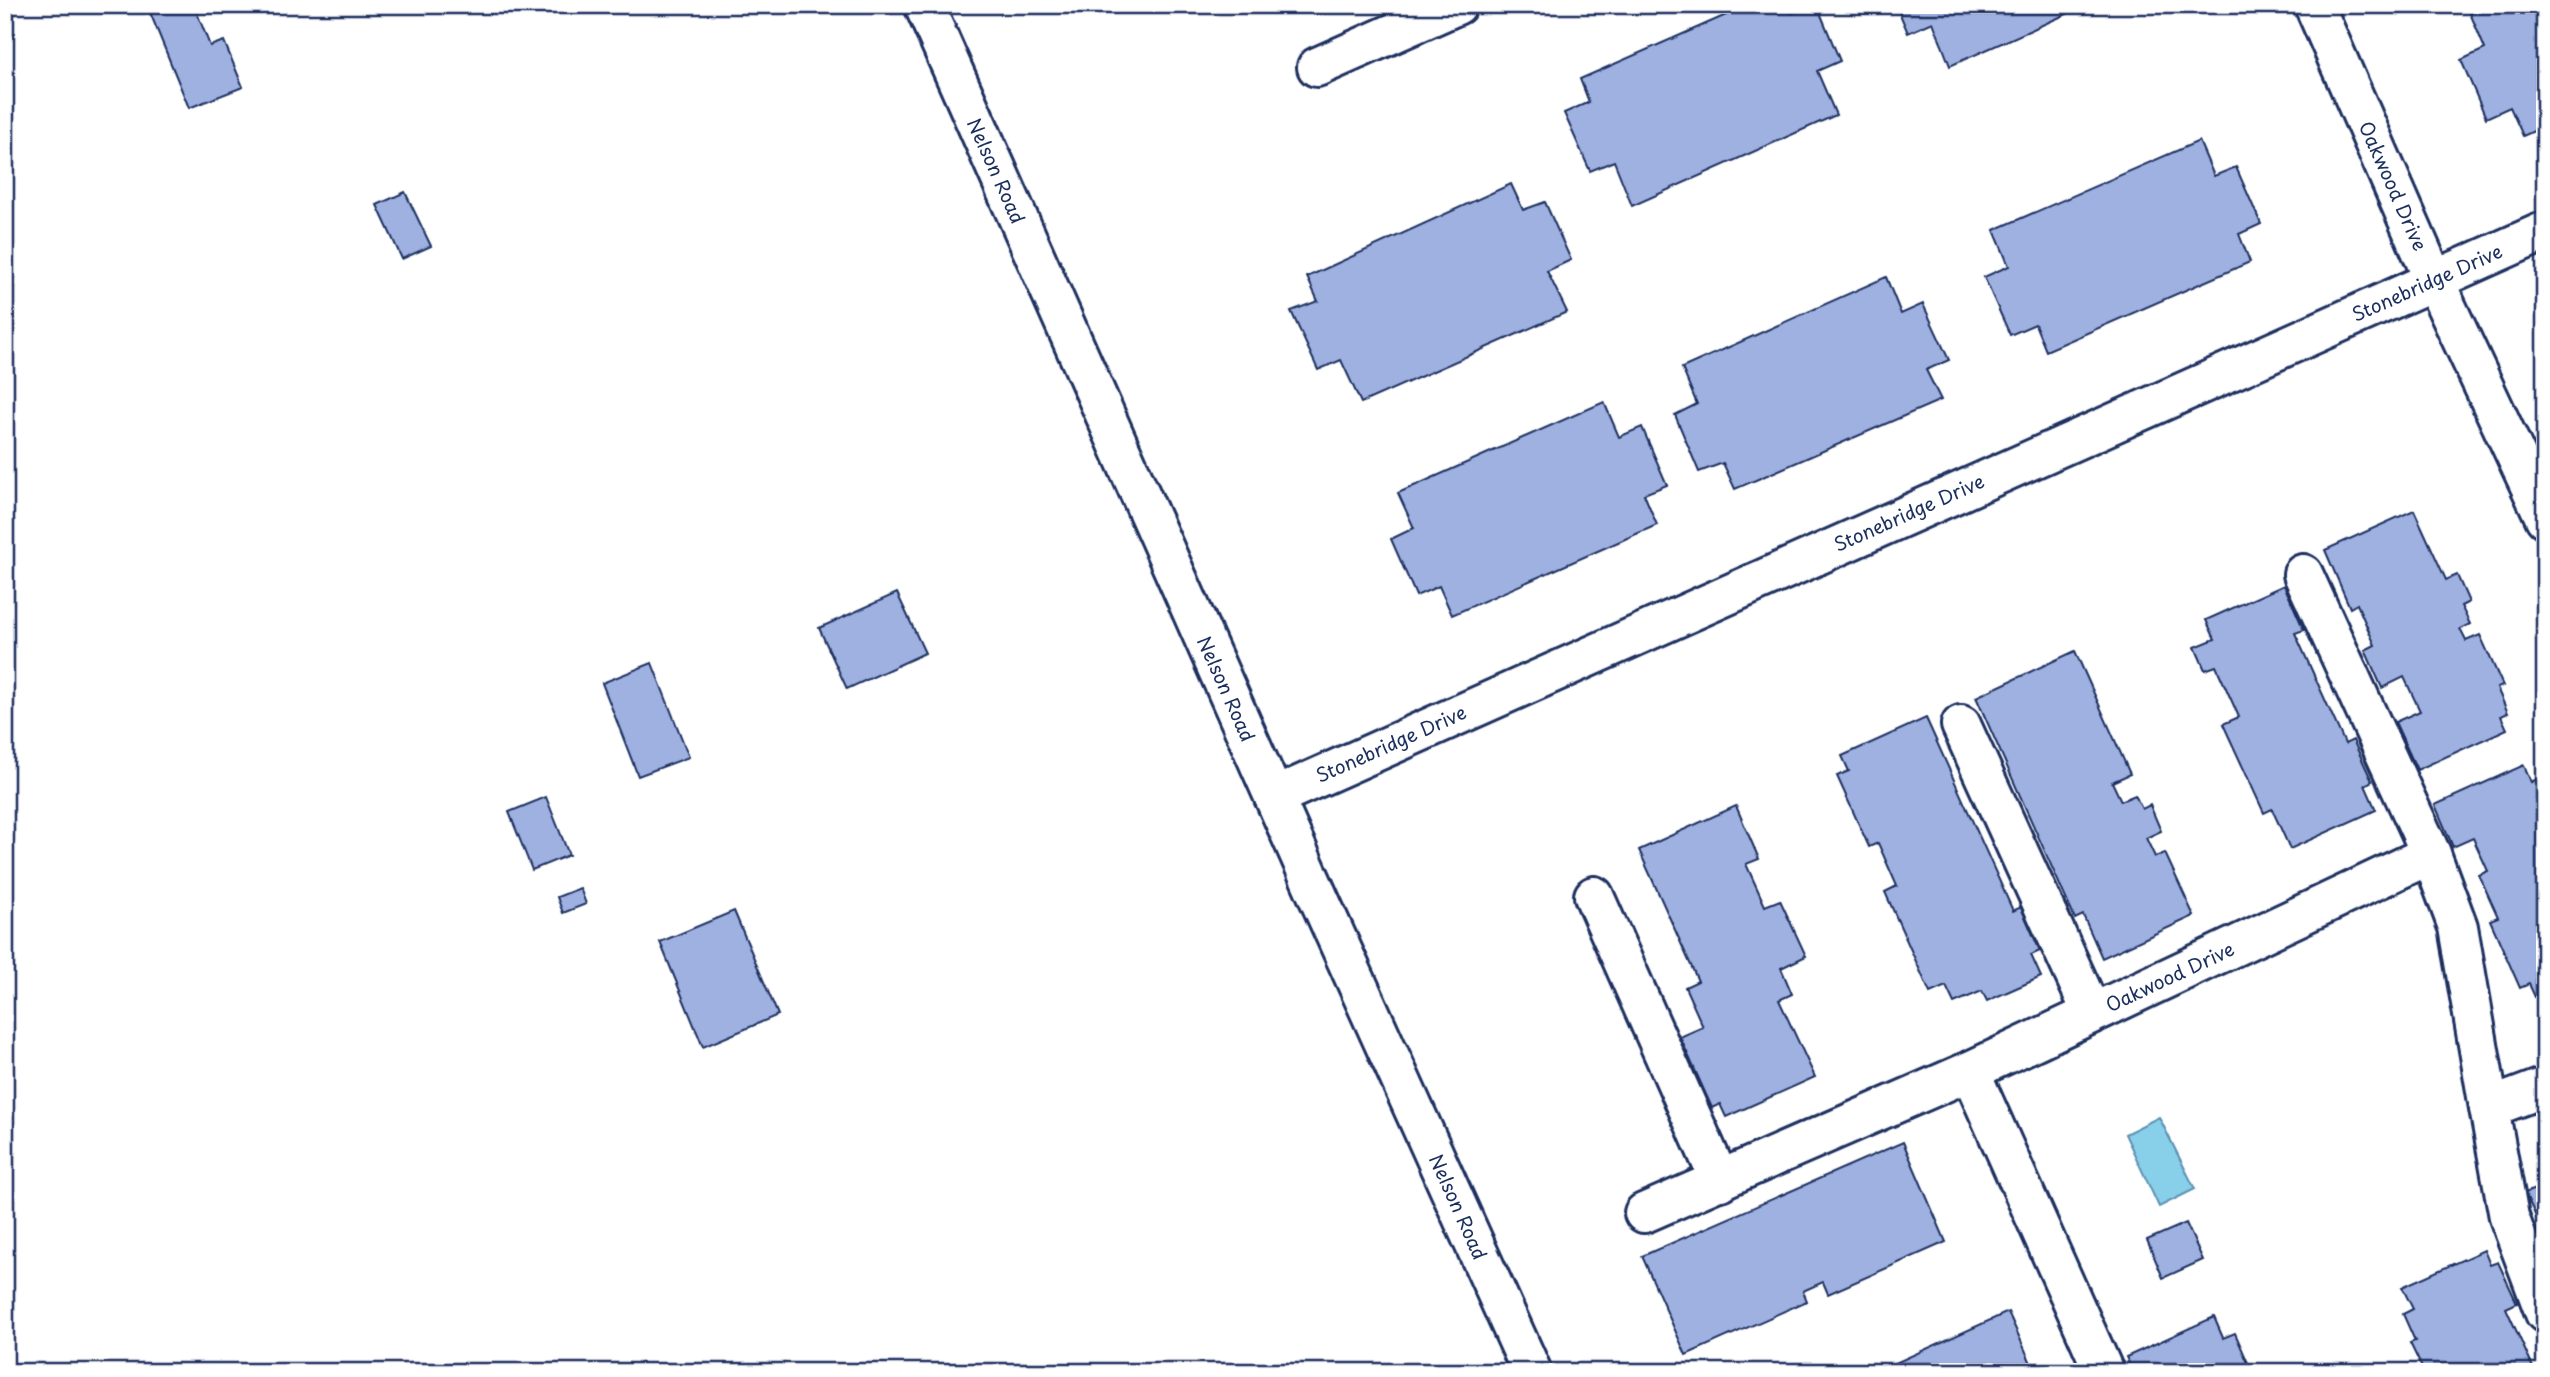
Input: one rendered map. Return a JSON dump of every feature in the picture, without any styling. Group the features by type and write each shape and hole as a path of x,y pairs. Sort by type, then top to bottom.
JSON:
{"street":[{"name":"Nelson Road","path":"924,5 1532,1372"},
{"path":"1317,67 1457,5"},
{"name":"Oakwood Drive","path":"2314,5 2434,280 2545,518"},
{"name":"Stonebridge Drive","path":"1274,797 2545,231"},
{"path":"2304,574 2431,854 2458,927 2510,1217 2545,1312"},
{"path":"1961,725 2092,1013"},
{"name":"Oakwood Drive","path":"1644,1213 1970,1071 2431,854"},
{"path":"1594,896 1720,1181"},
{"path":"1970,1071 2104,1372"},
{"path":"2489,1108 2545,1087"}],"water":[{"path":"2159,1117 2195,1189 2159,1207 2125,1134"}],"building":[{"path":"147,5 194,5 210,46 224,41 243,87 189,108"},
{"path":"1749,5 1789,5 1792,13 1817,5 1840,61 1817,71 1836,115 1632,206 1614,161 1590,171 1564,113 1589,102 1580,79"},
{"path":"1896,5 2087,5 1950,66 1933,22 1908,33"},
{"path":"2489,5 2545,5 2545,126 2523,136 2510,107 2486,118 2461,60 2485,49 2470,13"},
{"path":"2199,141 2214,176 2236,167 2261,224 2239,234 2250,262 2046,351 2035,324 2010,335 1984,277 2009,266 1994,230"},
{"path":"1511,184 1523,210 1545,202 1571,260 1547,271 1567,312 1361,403 1341,360 1318,370 1291,311 1318,301 1307,277"},
{"path":"405,192 431,246 402,259 377,205"},
{"path":"1886,277 1901,314 1923,304 1949,360 1926,370 1941,400 1735,489 1723,463 1699,472 1675,415 1697,404 1682,368"},
{"path":"1604,402 1619,437 1642,427 1667,485 1644,494 1657,525 1452,615 1439,586 1416,596 1391,539 1414,528 1398,493"},
{"path":"2414,510 2446,580 2457,575 2469,602 2461,606 2470,624 2460,629 2466,641 2480,635 2503,686 2497,688 2508,713 2501,716 2507,729 2417,770 2395,722 2420,711 2404,677 2382,688 2365,650 2375,645 2357,604 2350,608 2325,550"},
{"path":"2284,585 2304,630 2295,633 2345,744 2353,740 2372,781 2365,785 2376,810 2290,849 2272,809 2264,813 2223,724 2239,717 2216,666 2205,670 2195,647 2215,639 2206,620"},
{"path":"897,593 925,653 847,689 819,628"},
{"path":"2075,651 2130,774 2112,782 2121,801 2135,795 2142,809 2150,805 2161,831 2146,838 2155,857 2165,853 2194,916 2102,958 2083,915 2075,919 1976,697"},
{"path":"652,663 689,757 638,776 602,683"},
{"path":"1926,718 2013,911 2021,907 2040,951 2031,955 2041,977 1987,1001 1982,991 1954,1003 1946,986 1930,993 1885,892 1897,886 1878,843 1869,847 1837,776 1849,771 1842,756"},
{"path":"2524,765 2531,782 2539,778 2545,791 2545,992 2535,997 2529,984 2520,988 2490,920 2498,917 2479,875 2488,871 2473,838 2453,847 2435,805"},
{"path":"546,797 569,855 532,870 509,812"},
{"path":"1736,806 1759,859 1746,864 1765,906 1780,900 1806,956 1781,968 1792,994 1779,1000 1815,1077 1726,1117 1720,1104 1712,1108 1680,1037 1703,1027 1685,987 1698,981 1639,850"},
{"path":"580,888 586,904 563,913 557,897"},
{"path":"734,911 778,1015 703,1047 660,942"},
{"path":"1903,1142 1946,1242 1828,1294 1823,1282 1803,1291 1807,1301 1686,1355 1642,1256"},
{"path":"2545,1185 2545,1236 2525,1193"},
{"path":"2186,1223 2203,1260 2163,1278 2147,1240"},
{"path":"2484,1250 2490,1265 2498,1262 2517,1303 2506,1308 2535,1372 2424,1372 2410,1343 2415,1341 2403,1314 2413,1309 2402,1287"},
{"path":"2008,1312 2035,1372 1883,1372 1882,1369"},
{"path":"2214,1317 2223,1338 2235,1333 2252,1372 2133,1372 2126,1357"}]}
